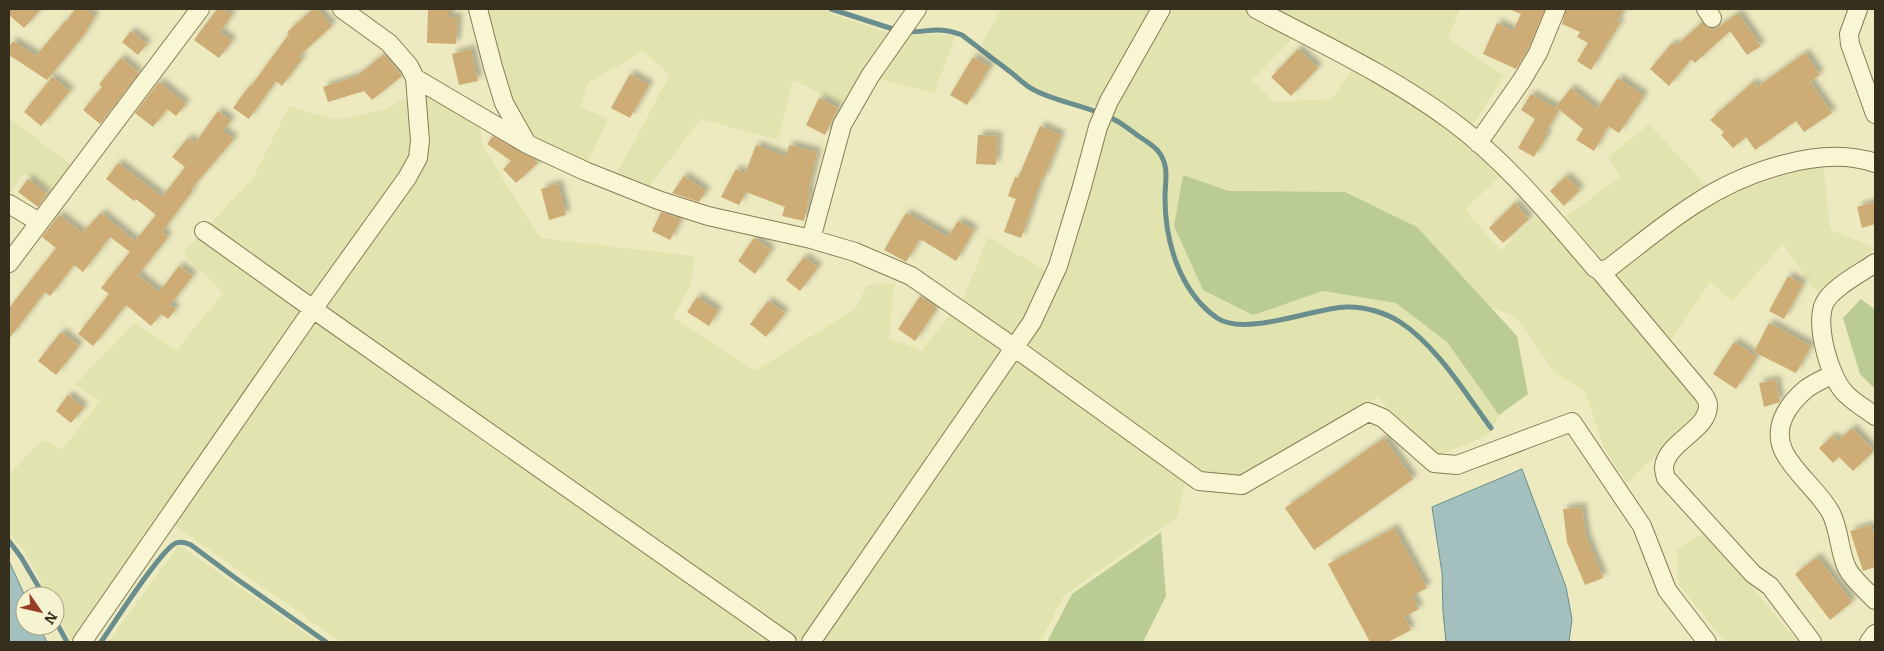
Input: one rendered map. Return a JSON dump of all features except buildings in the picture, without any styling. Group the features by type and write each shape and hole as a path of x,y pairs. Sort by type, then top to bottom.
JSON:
{"street":[{"path":"9,263 200,9"},
{"path":"82,642 313,309 407,178 418,158 420,140 415,78 409,66 389,43 342,9"},
{"path":"478,9 504,103 527,144"},
{"path":"811,240 842,125 870,76 917,9"},
{"path":"810,642 1032,322 1058,266 1082,190 1098,127 1160,9"},
{"path":"1256,9 1419,98 1454,122 1520,182 1595,268 1600,271 1703,394 1708,404 1705,415 1699,425 1671,451 1664,466 1666,478 1753,574 1770,586 1812,642"},
{"path":"1478,143 1522,80 1538,52 1556,9"},
{"path":"1858,9 1850,34 1850,44 1875,114"},
{"path":"415,78 527,144 585,171 658,200 708,216 855,252 911,276 1015,348 1199,481 1242,485 1368,412 1383,418 1434,463 1457,465 1572,422 1642,526 1667,590 1707,642"},
{"path":"1600,271 1609,268 1696,203 1742,179 1782,165 1825,156 1863,158 1875,163"},
{"path":"9,204 39,222"},
{"path":"204,231 787,642"},
{"path":"1875,263 1835,291 1824,304 1821,317 1825,350 1836,382 1846,395 1875,416"},
{"path":"1833,374 1807,389 1794,401 1782,419 1778,435 1784,453 1830,510 1836,524 1847,568 1857,582 1875,600"},
{"path":"1869,642 1875,634"}],"green space":[{"path":"485,9 824,9 834,15 889,33 956,35 934,93 865,75 844,105 793,80 778,140 701,119 648,188 617,173 670,75 643,51 587,84 581,107 608,119 585,168 531,140 507,95"},
{"path":"1001,9 1246,9 1295,36 1252,80 1274,102 1332,99 1352,69 1414,101 1504,172 1465,210 1501,251 1542,212 1700,395 1698,414 1627,483 1605,450 1584,390 1555,373 1516,317 1489,306 1417,227 1345,192 1229,191 1183,175 1253,315 1323,291 1396,303 1447,342 1499,415 1489,435 1437,456 1377,397 1244,478 1203,473 961,305 988,237 1059,279 1111,113 1033,88 981,45"},
{"path":"1264,9 1460,9 1448,38 1504,76 1470,130"},
{"path":"422,89 480,125 482,145 540,238 695,256 691,284 673,318 755,371 855,309 867,285 894,284 889,339 922,351 951,313 1004,348 799,642 341,642 161,516 78,642 72,642 65,629 65,586 43,586 25,551 9,533 9,475 42,440 62,449 100,401 75,385 134,323 177,350 223,293 183,253 253,178 289,106 335,120 384,110"},
{"path":"9,118 74,167 53,191 24,173 9,194"},
{"path":"1649,124 1717,197 1823,163 1830,229 1875,248 1817,293 1783,244 1732,301 1710,282 1671,340 1565,217 1620,177 1608,157"},
{"path":"1183,175 1229,191 1345,192 1417,227 1517,336 1528,394 1499,415 1447,342 1396,303 1323,291 1253,315 1203,290 1174,226"},
{"path":"1861,299 1875,310 1875,389 1860,374 1843,318"},
{"path":"1019,358 1186,480 1177,517 1064,595 1040,642 820,642"},
{"path":"1161,532 1166,596 1143,642 1047,642 1072,594"},
{"path":"1705,532 1798,642 1725,642 1679,585 1677,550"},
{"path":"179,545 318,642 108,642"}],"water":[{"path":"1522,469 1566,587 1572,619 1569,642 1446,642 1442,573 1432,507"},
{"path":"9,561 20,586 15,586 15,636 44,636 47,642 9,642"}],"waterway":[{"path":"831,9 899,31"},
{"path":"907,32 940,30 962,35 1031,88 1054,98 1105,115 1121,123 1151,144 1164,162 1168,232 1177,265 1193,294 1217,318 1230,323 1262,323 1346,307 1382,313 1400,322 1426,344 1450,371 1491,428"},
{"path":"9,541 38,586"},
{"path":"101,642 137,588 169,548 180,542 191,545 326,642"},
{"path":"64,636 67,642"}]}
